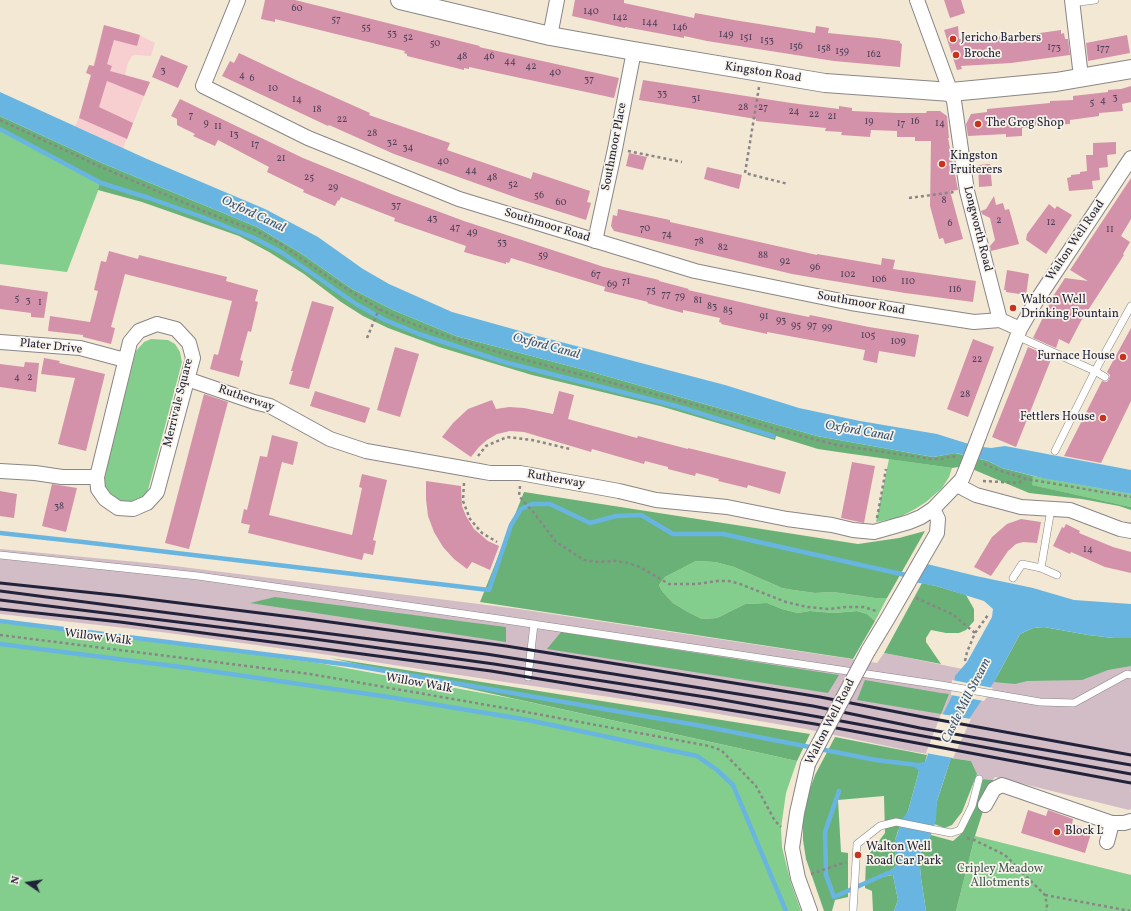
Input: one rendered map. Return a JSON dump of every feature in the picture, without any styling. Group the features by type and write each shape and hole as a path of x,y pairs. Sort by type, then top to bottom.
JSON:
{"street":[{"name":"Southmoor Road","path":"238,0 203,86 308,138 459,199 595,242 695,271 851,304 974,322 1000,320"},
{"name":"Kingston Road","path":"400,0 550,36 634,52 825,83 877,88 950,92 1056,82 1131,69"},
{"path":"550,36 557,0"},
{"name":"Longworth Road","path":"917,0 954,101 967,191 1000,320"},
{"path":"1072,2 1081,77"},
{"name":"Southmoor Place","path":"595,242 616,149 634,52"},
{"name":"Walton Well Road","path":"962,477 1018,332 1035,303 1131,158"},
{"path":"1000,320 1018,332"},
{"name":"Merrivale Square","path":"156,324 176,329 189,343 193,358 157,492 147,503 133,509 118,508 104,499 98,489 96,477 125,360 130,342 139,331 156,324"},
{"name":"Plater Drive","path":"0,342 80,348 125,360"},
{"name":"Rutherway","path":"187,379 270,406 330,438 366,451 490,473 520,473 619,491 656,500 672,500 727,507 787,519 874,532 921,517 933,509"},
{"path":"0,470 62,477 96,477"},
{"path":"933,509 962,477 976,495 1021,507 1070,510 1120,529 1131,531"},
{"name":"Walton Well Road","path":"810,911 798,878 792,848 797,813 808,764 868,651 904,592 936,533 938,519 933,509"},
{"path":"985,805 994,789 1002,785 1112,823 1124,823 1131,821"},
{"path":"1107,842 1112,823"}],"lane":[{"path":"1072,2 1095,0"},
{"path":"1055,451 1095,371 1131,306"},
{"path":"1018,332 1105,377"},
{"path":"1041,568 1051,509"},
{"path":"0,555 198,576 534,624 941,685 1040,702 1074,703 1127,674 1131,674"},
{"path":"1013,578 1022,564 1041,568 1057,575"},
{"path":"528,677 534,624"},
{"path":"853,911 857,844 880,826 896,822 951,833 960,830 972,806 979,779"}],"path":[{"path":"759,88 745,173 788,184"},
{"path":"0,120 100,168 213,216 254,230 279,243 328,277 379,309 405,321 440,334 514,357 711,409 802,436 838,445 931,459"},
{"path":"627,151 682,162"},
{"path":"909,198 957,191"},
{"path":"368,338 379,309"},
{"path":"479,471 481,463 475,462 476,458 486,446 507,437 532,440 570,449"},
{"path":"462,468 460,477 465,478 463,501 467,512 475,526 482,533 498,542"},
{"path":"874,532 886,469"},
{"path":"962,477 1018,484 1027,479 1131,497"},
{"path":"519,496 556,542 584,560 628,563 640,567 669,584 696,584 718,580 740,584 786,602 807,607 829,609 864,607 874,610 888,618"},
{"path":"904,592 952,614 975,633"},
{"path":"965,660 975,633 988,615"},
{"name":"Willow Walk","path":"0,635 310,674 502,707 710,746 721,750 756,786 774,821 781,828 794,830"},
{"path":"974,840 1005,855 1045,895 1048,905 1046,911"},
{"path":"811,874 842,863"},
{"path":"1045,895 1130,911"}],"shaded area":[{"path":"104,25 137,34 155,43 151,56 132,56 128,63 125,75 150,82 123,148 75,126 79,118"},
{"path":"0,549 158,564 519,609 877,663 884,653 997,676 1114,638 1131,638 1131,809 1129,810 995,777 993,780 979,779 971,761 910,751 806,729 672,706 322,654 161,632 0,614"}],"green space":[{"path":"0,116 102,163 257,227 299,252 352,289 393,310 456,336 592,372 817,436 933,457 955,453 988,461 1002,468 1033,476 1032,485 1131,507 1131,510 1119,506 1082,499 1029,493 965,466 952,468 818,449 776,436 775,440 660,406 532,375 439,347 388,328 363,316 341,302 304,274 269,252 239,236 142,202 98,190 100,183 0,129"},
{"path":"0,129 101,183 67,272 0,264"},
{"path":"151,339 168,340 175,344 180,352 182,362 148,490 137,504 112,501 104,486 103,480 136,351 144,342"},
{"path":"889,459 952,468 949,477 942,488 926,502 898,518 876,522"},
{"path":"1033,476 1131,494 1131,507 1031,485"},
{"path":"524,492 858,544 899,538 925,531 887,598 875,598 833,592 815,593 782,588 734,567 715,562 696,561 665,577 659,585 662,591 673,603 702,619 717,618 745,604 767,603 798,613 810,611 834,613 857,611 867,614 875,621 853,659 480,602"},
{"path":"696,561 715,562 734,567 782,588 815,593 833,592 875,598 887,598 875,621 867,614 857,611 834,613 810,611 798,613 767,603 745,604 717,618 702,619 673,603 662,591 659,585 665,577"},
{"path":"922,583 966,595 974,609 974,621 966,630 959,633 946,633 931,630 926,638 926,642 941,664 884,653"},
{"path":"275,597 506,627 506,642 250,603"},
{"path":"0,621 318,663 515,699 797,761 786,793 781,828 782,847 791,883 801,911 0,911"},
{"path":"1044,627 1088,635 1131,638 1131,666 1108,670 1082,680 1027,681 1015,684 994,682 1020,634 1033,628"},
{"path":"561,632 839,675 828,693 547,649"},
{"path":"330,658 810,734 797,761"},
{"path":"865,680 949,694 941,714 857,700"},
{"path":"835,737 927,755 925,762 919,771 908,811 895,840 895,867 882,877 893,875 898,900 894,911 873,911 872,891 865,888 866,858 885,833 884,796 838,800 841,852 848,853 848,897 835,900 832,911 824,911 806,859 803,840 803,821 809,792 815,775"},
{"path":"951,758 971,761 977,774 962,812 952,825 945,828 934,824 937,801"},
{"path":"982,779 993,780 975,836 956,911 926,911 919,855 931,835 953,841 962,833 981,787"},
{"name":"Cripley Meadow Allotments","path":"975,836 1131,875 1131,911 956,911"}],"water":[{"name":"Oxford Canal","path":"0,92 147,159 265,209 318,237 363,269 389,284 452,312 725,385 799,408 860,421 937,434 975,446 991,448 1005,446 1131,470 1131,494 1042,478 1002,468 988,461 956,453 933,457 817,436 592,372 456,336 393,310 352,289 299,252 257,227 102,163 0,116"},
{"name":"Castle Mill Stream","path":"927,564 1033,588 1074,600 1131,604 1131,638 1088,635 1044,627 1033,628 1020,634 994,682 969,719 953,753 945,776 937,801 936,820 931,835 919,855 926,911 894,911 898,900 893,875 881,877 895,867 895,840 903,818 908,811 919,771 911,764 925,762 943,714 953,694 955,676 967,662 992,617 993,609 984,601 936,586 914,582"}],"pier":[{"path":"952,680 993,688 984,701 951,695"},
{"path":"941,714 971,719 953,758 926,753"}],"building":[{"path":"265,0 295,0 480,46 479,47 619,78 614,98 469,67 469,69 464,68 464,70 407,56 407,54 404,53 405,51 275,19 275,22 261,19"},
{"path":"575,0 624,0 624,3 694,18 695,13 815,33 816,26 829,28 828,33 900,41 902,44 900,67 834,61 684,36 684,38 625,28 572,16"},
{"path":"944,0 961,0 965,13 950,18"},
{"path":"104,25 140,35 137,46 114,40 107,64 112,66 110,71 150,82 144,96 107,81 99,107 133,123 127,139 79,118 91,75 86,73 89,65 94,66"},
{"path":"958,26 959,39 1026,35 1061,30 1061,34 1064,33 1065,39 1068,39 1070,55 1011,63 961,66 962,69 957,70 944,30"},
{"path":"1127,35 1130,53 1088,61 1086,43"},
{"path":"239,53 370,113 369,115 450,143 447,150 531,179 533,172 590,191 587,202 591,203 586,220 520,199 394,154 329,125 328,126 222,76 230,61 234,63"},
{"path":"161,55 188,66 178,88 152,77"},
{"path":"643,80 791,103 839,109 839,106 852,108 852,111 926,113 927,111 940,111 947,116 948,138 958,190 950,191 963,239 945,244 943,238 939,239 930,206 931,141 915,141 915,137 897,137 897,131 871,130 870,137 841,135 842,132 825,131 826,128 756,121 756,119 639,100"},
{"path":"1131,86 1131,102 1122,104 1123,111 1099,113 1099,116 1070,120 1070,124 1022,128 1022,136 1006,137 1006,134 968,136 966,124 971,114 987,112 987,109 1050,103 1050,101 1073,100 1073,96 1108,92 1108,90 1121,89"},
{"path":"180,99 303,158 394,195 464,221 604,267 659,280 689,289 688,290 779,311 809,317 810,315 919,335 915,357 879,351 877,363 863,360 865,350 767,332 767,334 721,324 722,323 719,322 720,318 683,310 683,313 647,303 648,302 604,291 605,287 511,258 509,263 506,262 506,264 464,252 466,246 394,221 395,218 341,197 335,206 303,192 304,190 267,172 269,167 218,140 215,146 193,136 195,134 177,125 177,119 171,116"},
{"path":"1116,142 1116,154 1107,155 1108,167 1099,168 1100,180 1092,181 1093,189 1069,191 1067,178 1071,177 1071,175 1080,174 1080,172 1087,171 1086,155 1093,155 1093,143"},
{"path":"629,153 647,157 643,170 626,166"},
{"path":"990,164 992,186 979,187 978,165"},
{"path":"707,167 742,175 739,189 704,179"},
{"path":"1131,178 1131,219 1121,236 1130,242 1123,254 1124,255 1081,321 1069,344 1059,339 1056,348 1033,338 1049,305 1048,304 1065,278 1088,281 1070,270"},
{"path":"994,196 996,205 1003,203 1005,210 1009,209 1019,244 991,251 990,246 995,240 990,218 982,214 981,211 986,209"},
{"path":"1049,204 1055,209 1057,206 1072,215 1046,254 1026,240 1027,234"},
{"path":"618,209 817,255 881,265 882,258 895,260 893,269 976,281 973,302 905,293 792,274 614,231 611,226 613,215 617,216"},
{"path":"109,251 138,259 139,255 227,277 226,281 258,290 255,301 258,302 251,332 248,331 240,360 243,361 239,377 210,369 214,354 218,355 232,301 125,274 111,327 115,328 111,344 83,337 83,335 48,331 50,316 90,322 98,291 94,290 101,261 106,262"},
{"path":"1007,270 1029,274 1026,295 1006,292 1006,290 1004,290"},
{"path":"0,285 48,292 44,318 31,317 31,313 0,309"},
{"path":"312,301 334,307 309,389 289,384 293,371 291,371"},
{"name":"Fettlers House","path":"1131,328 1131,401 1101,463 1064,456 1102,381 1107,382 1109,379 1110,375 1107,372"},
{"path":"973,339 994,347 968,417 947,409"},
{"path":"395,347 419,354 400,417 377,410"},
{"path":"1028,347 1052,357 1016,447 992,437"},
{"path":"44,358 105,374 86,451 58,444 75,378 41,374"},
{"path":"25,362 39,363 36,392 0,387 0,364 24,367"},
{"path":"315,391 370,408 365,423 310,406"},
{"path":"559,391 574,395 568,419 637,438 638,436 786,472 780,494 748,485 747,488 718,481 719,479 696,473 695,476 645,461 644,464 592,449 591,452 524,432 510,431 497,434 479,447 471,457 442,437 453,423 468,409 492,400 496,409 509,407 524,408 553,414"},
{"path":"204,394 228,402 189,549 165,543"},
{"path":"272,435 298,442 293,465 282,462 269,515 352,535 362,488 359,487 362,474 387,480 373,540 376,541 373,555 364,553 362,560 248,533 250,525 241,523 244,509 247,510 260,456 267,457"},
{"path":"852,462 875,466 864,523 841,518"},
{"path":"426,481 461,486 462,506 474,529 488,541 499,546 490,570 472,562 467,569 454,559 443,547 434,532 428,516"},
{"path":"52,484 77,488 66,532 42,526"},
{"path":"0,491 17,494 14,518 0,516"},
{"path":"1021,519 1041,522 1037,543 1023,542 1016,544 1008,551 991,576 974,567 992,537 1007,524"},
{"path":"1066,524 1080,531 1079,533 1113,547 1131,552 1131,573 1105,567 1053,546 1062,527 1064,528"},
{"name":"Block L","path":"1028,810 1046,816 1048,810 1073,819 1072,824 1092,830 1085,853 1021,833"}],"waterway":[{"path":"0,129 101,183 202,217 254,238 281,252 356,304 385,320 419,334 504,362 676,406 773,436"},
{"path":"0,533 489,590 511,525 521,509 532,504 550,504 590,523 616,516 641,515 673,534 723,534 910,576"},
{"path":"0,621 351,665 702,726 876,760 917,765"},
{"path":"0,644 189,668 389,697 528,720 697,756 717,770 733,785 786,911"},
{"path":"839,791 825,832 826,875 834,897 888,873"}],"railway":[{"path":"0,583 123,596 308,619 506,646 820,697 1131,755"},
{"path":"0,591 486,654 813,706 920,728 1131,765"},
{"path":"0,600 307,638 494,664 712,698 1131,774"},
{"path":"0,609 120,622 491,671 815,724 1131,783"}],"place":[{"name":"Jericho Barbers","path":"953,39"},
{"name":"Broche","path":"956,55"},
{"name":"The Grog Shop","path":"978,124"},
{"name":"Kingston Fruiterers","path":"942,164"},
{"name":"Walton Well Drinking Fountain","path":"1013,308"},
{"name":"Furnace House","path":"1123,357"},
{"name":"Fettlers House","path":"1103,418"},
{"name":"Block L","path":"1057,832"},
{"name":"Walton Well Road Car Park","path":"858,855"}]}
